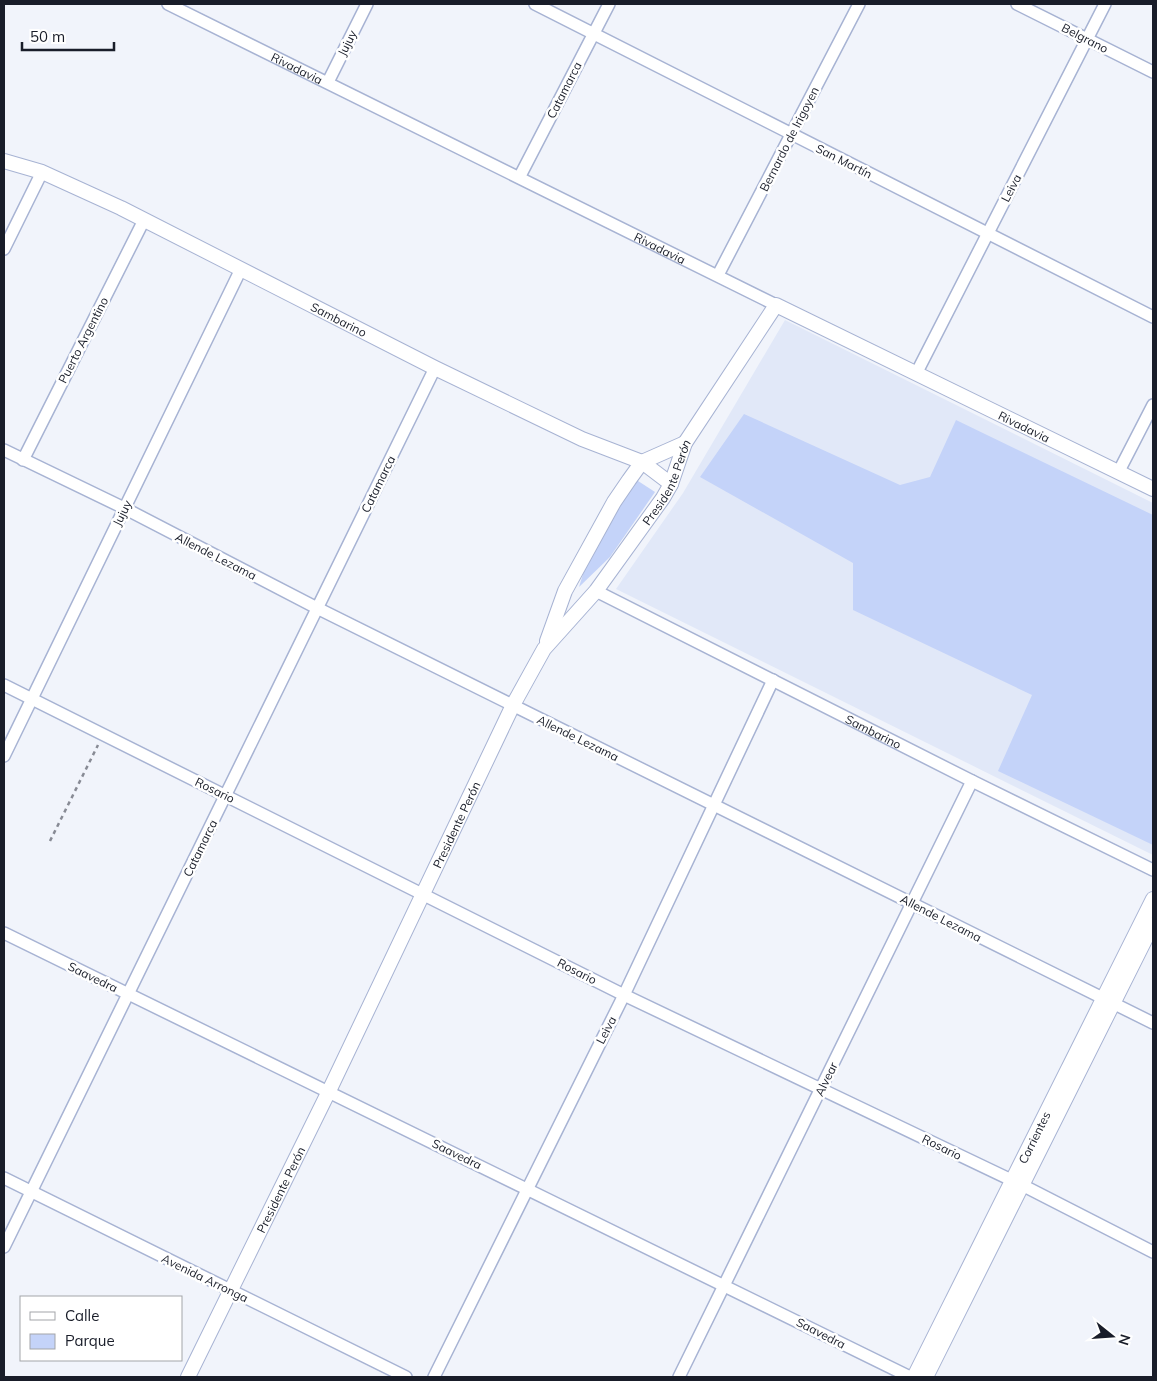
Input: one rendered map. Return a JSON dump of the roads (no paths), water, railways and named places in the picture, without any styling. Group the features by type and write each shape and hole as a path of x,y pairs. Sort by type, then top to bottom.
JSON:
{"street":[{"name":"Rivadavia","path":"168,4 1153,489"},
{"name":"Jujuy","path":"328,82 367,4"},
{"name":"San Martín","path":"535,4 1153,317"},
{"name":"Catamarca","path":"520,176 609,4"},
{"name":"Bernardo de Irigoyen","path":"718,275 859,4"},
{"name":"Belgrano","path":"1017,4 1153,72"},
{"name":"Leiva","path":"917,372 1105,4"},
{"name":"Sambarino","path":"4,161 42,172 144,220 435,368 582,439 642,462 671,484"},
{"path":"4,249 42,172"},
{"name":"Puerto Argentino","path":"23,460 144,220"},
{"name":"Jujuy","path":"4,756 241,269"},
{"name":"Presidente Perón","path":"188,1377 328,1091 513,705 544,649 596,591 671,484 685,443 776,305"},
{"name":"Catamarca","path":"4,1247 435,368"},
{"path":"1118,471 1153,405"},
{"path":"544,649 565,591 614,502 642,462 685,443"},
{"name":"Allende Lezama","path":"4,450 124,508 317,608 1153,1024"},
{"name":"Sambarino","path":"596,591 1153,870"},
{"name":"Leiva","path":"434,1377 624,995 772,680"},
{"name":"Rosario","path":"4,685 624,995 1018,1184 1153,1252"},
{"name":"Alvear","path":"680,1377 972,781"},
{"name":"Corrientes","path":"1109,1002 1153,898"},
{"name":"Corrientes","path":"926,1377 1018,1184 1109,1002 1153,924"},
{"name":"Saavedra","path":"4,933 910,1377"},
{"name":"Avenida Arronga","path":"4,1178 406,1377"},
{"name":"Corrientes","path":"914,1377 1018,1184"}]}
